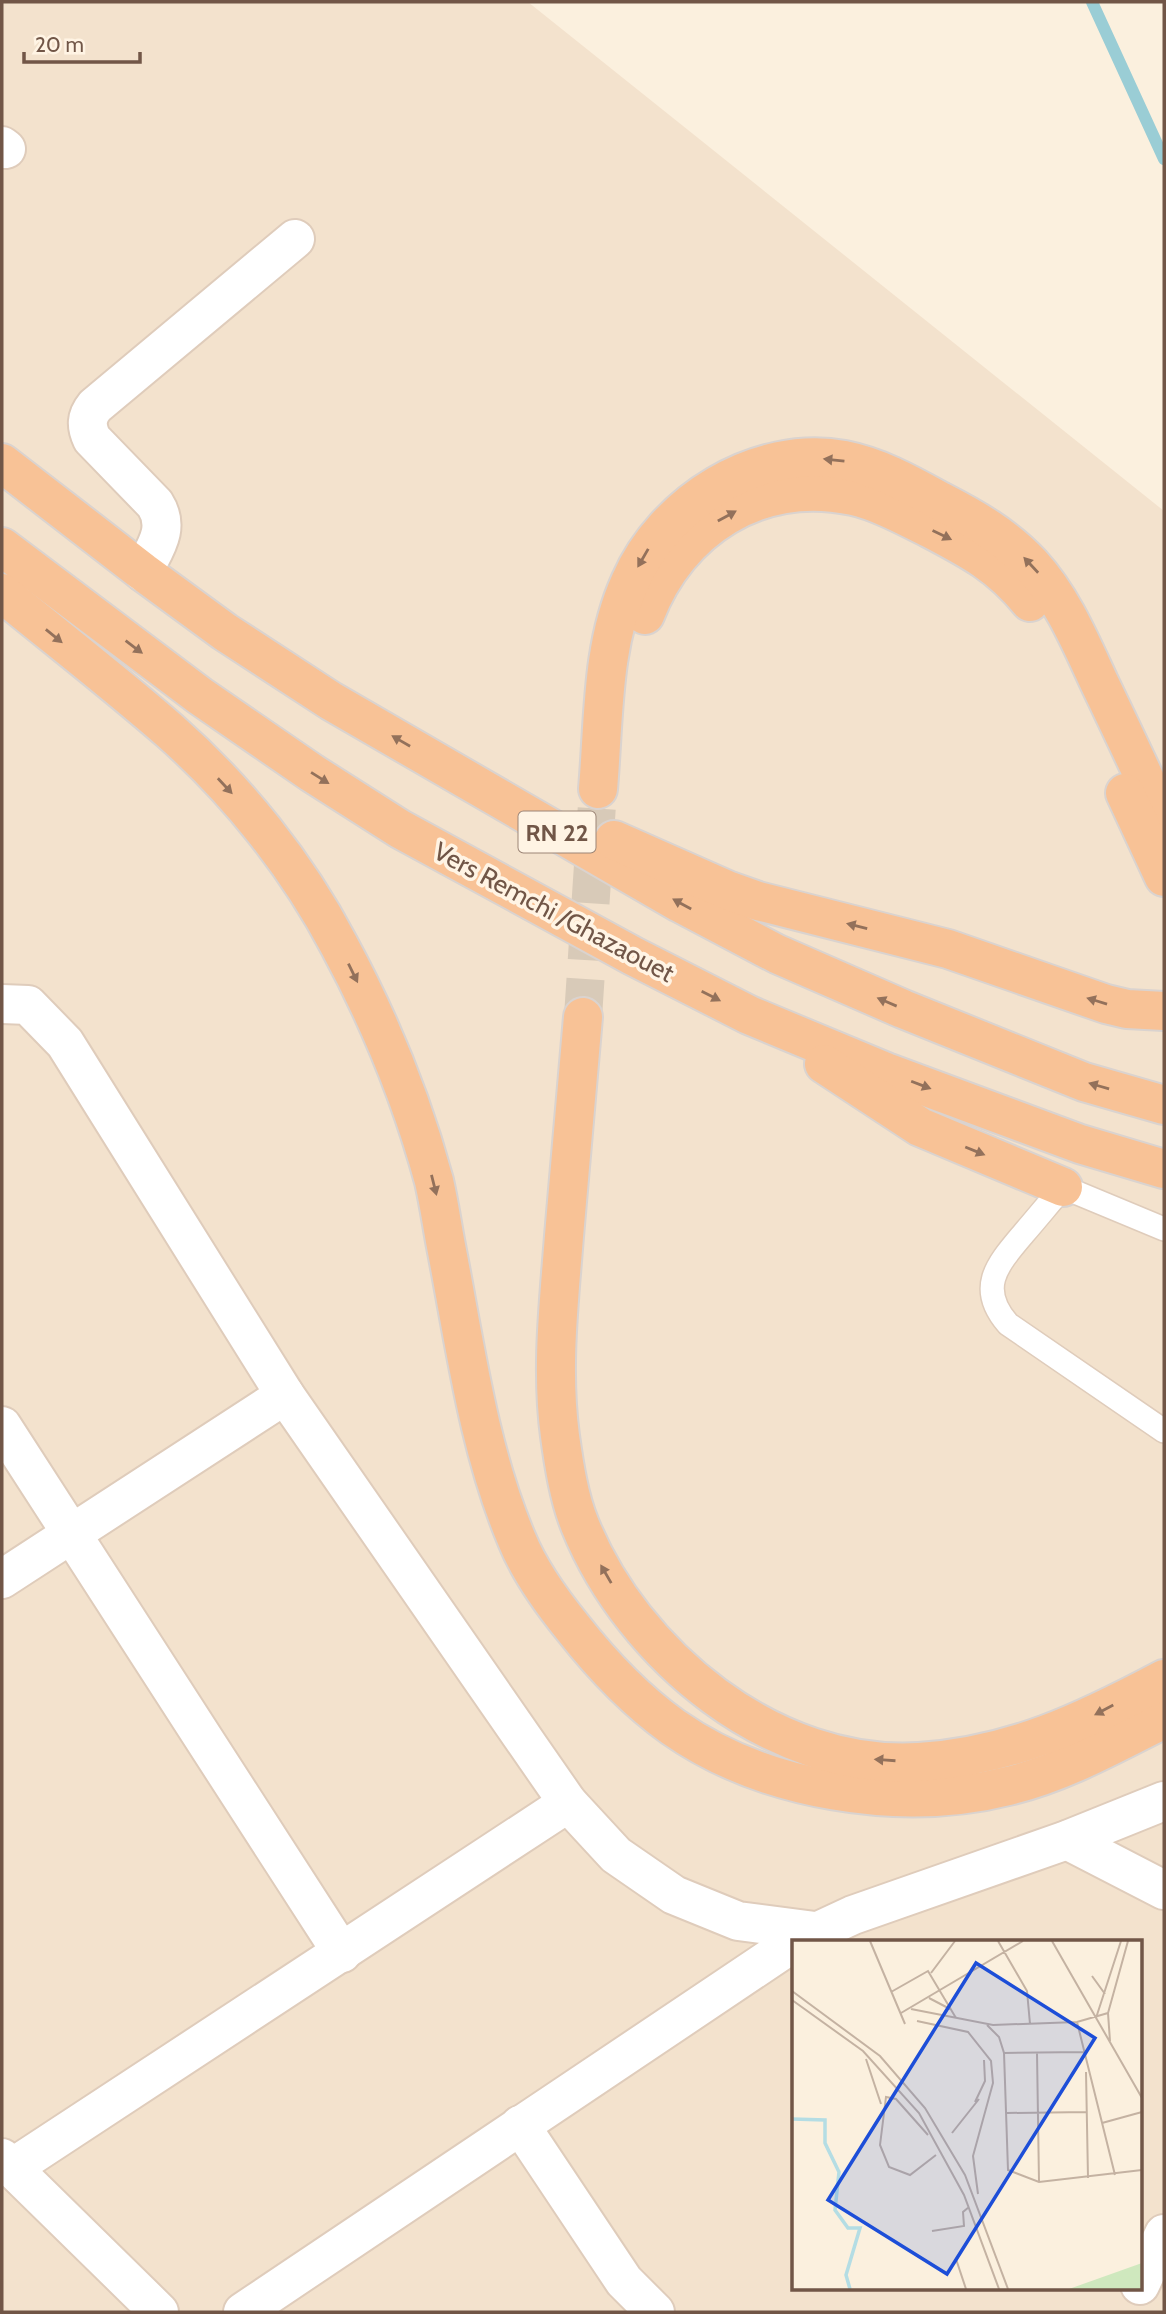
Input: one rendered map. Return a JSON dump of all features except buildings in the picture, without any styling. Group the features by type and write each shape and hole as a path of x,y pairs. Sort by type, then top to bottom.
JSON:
{"highway":[{"path":"1164,821 1073,628 1047,583 1007,541 983,523 889,473 840,460 804,458 766,463 735,475 707,492 652,541 631,579 617,615 608,656 598,789 640,626 655,587 672,562 697,536 723,517 750,504 800,492 827,492 878,503 962,545 1000,571 1020,590 1038,612 1055,640 1164,877"},
{"name":"RN 22","path":"2,463 225,632 331,701 680,903 777,954 903,1009 1084,1082 1164,1105"},
{"name":"Vers Remchi /Ghazaouet","path":"2,547 200,696 312,773 400,829 632,956 749,1014 886,1072 1080,1144 1164,1169"},
{"path":"2,593 172,733 190,751 243,806 290,864 338,941 372,1012 404,1090 434,1182 480,1417 493,1471 518,1542 546,1594 590,1651 631,1693 676,1729 718,1753 766,1772 811,1787 858,1795 918,1799 961,1795 1021,1782 1057,1770 1164,1719"},
{"path":"435,761 727,890 776,906 948,949 1106,1004 1127,1009 1164,1011"},
{"path":"749,1014 920,1127 1063,1186"},
{"path":"583,1017 556,1332 556,1390 560,1435 580,1525 629,1612 666,1655 708,1693 760,1723 814,1749 856,1758 916,1762 961,1758 1046,1737 1094,1716 1164,1679"},
{"path":"556,1332 541,1406 539,1440 541,1473 549,1506 580,1581 609,1624 718,1753"}],"street":[{"path":"143,572 162,534 160,513 92,439 88,430 89,413 295,239"},
{"path":"2,1004 28,1005 65,1043 285,1395 568,1804 616,1855 674,1895 738,1921 802,1938 853,1915 1067,1840 1164,1801"},
{"path":"2,1579 285,1395"},
{"path":"2,1426 342,1953"},
{"path":"159,2312 7,2163 342,1953 568,1804"},
{"path":"1067,1840 1157,1881"},
{"path":"243,2312 792,1945"},
{"path":"520,2125 624,2281 655,2312"},
{"path":"1142,2280 1164,2234"},
{"path":"1126,2312 1137,2290"}],"lane":[{"path":"1164,1229 1063,1186 997,1265 992,1287 999,1313 1009,1324 1164,1431"}],"shaded area":[{"path":"2,2 528,2 1164,511 1164,2312 2,2312"}],"waterway":[{"path":"1092,2 1164,159"}],"tunnel":[{"path":"583,1017 598,789"}]}
